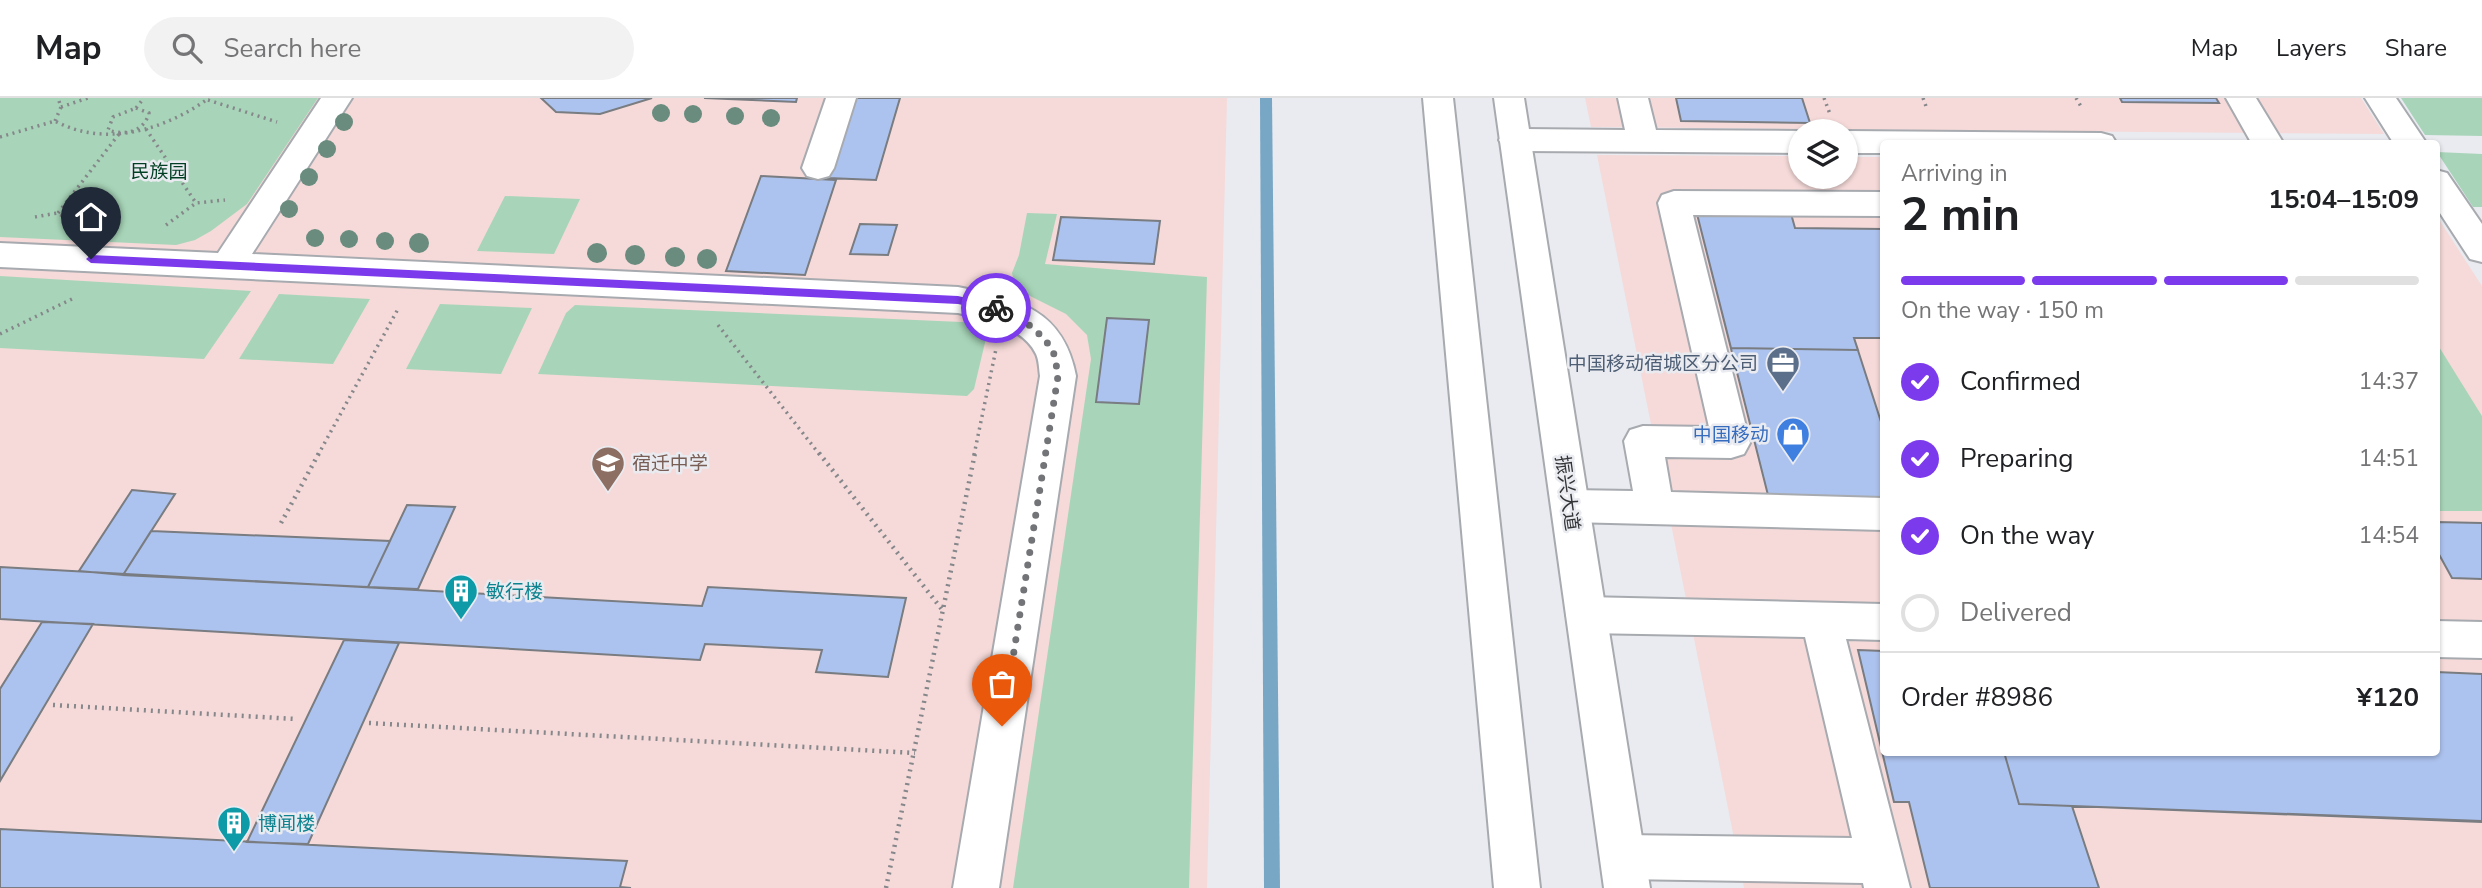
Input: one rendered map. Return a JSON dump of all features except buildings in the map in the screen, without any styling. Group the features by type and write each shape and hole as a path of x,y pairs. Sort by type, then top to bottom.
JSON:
{"main road":[{"path":"228,266 337,98"},
{"path":"818,168 841,98"},
{"path":"1438,98 1517,888"},
{"name":"振兴大道","path":"1509,98 1625,872"},
{"path":"1633,98 1643,141"},
{"path":"2241,98 2266,140"},
{"path":"2381,98 2408,140"},
{"path":"1515,140 1788,142"},
{"path":"1858,142 1880,142"},
{"path":"2440,187 2482,250"},
{"path":"1655,509 1643,441 1731,443 1674,203 1880,204"},
{"path":"0,255 958,300 1003,310 1035,330 1053,350 1058,376 976,888"},
{"path":"1570,506 1880,514"},
{"path":"1586,615 1880,622"},
{"path":"1625,872 1884,874 1825,636 1836,620"},
{"path":"2440,639 2482,640"}],"path":[{"path":"55,121 61,107 58,98"},
{"path":"61,107 88,98"},
{"path":"117,133 108,130 108,123 114,116 136,108 144,98"},
{"path":"55,121 67,130 88,134 132,131 146,129 182,115 209,99 282,123 318,128"},
{"path":"132,131 149,120 149,113 136,108"},
{"path":"0,137 55,121"},
{"path":"146,129 196,203 272,197"},
{"path":"57,213 117,133"},
{"path":"281,523 417,275"},
{"path":"724,289 714,320 944,612"},
{"path":"886,888 1003,310"},
{"path":"53,705 296,719"},
{"path":"369,723 915,753"}],"shaded area":[{"name":"宿迁中学","path":"0,98 1227,98 1207,888 0,888"},
{"path":"1585,98 2361,98 2384,134 1858,129 1858,119 1788,119 1788,129 1591,127"},
{"path":"1597,155 1788,156 1788,189 1858,189 1858,157 1880,157 1880,756 2440,756 2440,221 2482,286 2482,888 1744,888"}],"green space":[{"name":"民族园","path":"0,98 318,98 247,204 211,231 195,240 176,245 0,237"},
{"path":"2401,98 2482,98 2482,136 2425,135"},
{"path":"2440,152 2482,154 2482,207 2473,207 2440,157"},
{"path":"505,196 580,199 554,254 477,251"},
{"path":"1027,213 1057,214 1045,264 1207,277 1189,888 1013,888 1091,359 1087,335 1066,314 1016,289 1012,273 1019,255"},
{"path":"0,276 251,291 204,359 0,348"},
{"path":"279,294 370,299 333,364 239,359"},
{"path":"440,304 532,308 501,374 406,369"},
{"path":"575,305 984,323 988,330 974,389 967,396 538,374 566,313"},
{"path":"2440,348 2482,416 2482,511 2440,511"}],"waterway":[{"path":"1266,98 1272,888"}],"way so far":[{"path":"996,308 1035,330 1053,350 1058,376 1002,726"}],"place":[{"name":"中国移动宿城区分公司","path":"1783,393"},
{"name":"中国移动","path":"1793,464"},
{"name":"宿迁中学","path":"608,493"},
{"name":"敏行楼","path":"461,621"},
{"name":"博闻楼","path":"234,853"}],"route":[{"path":"91,259 958,300 996,308"}]}
